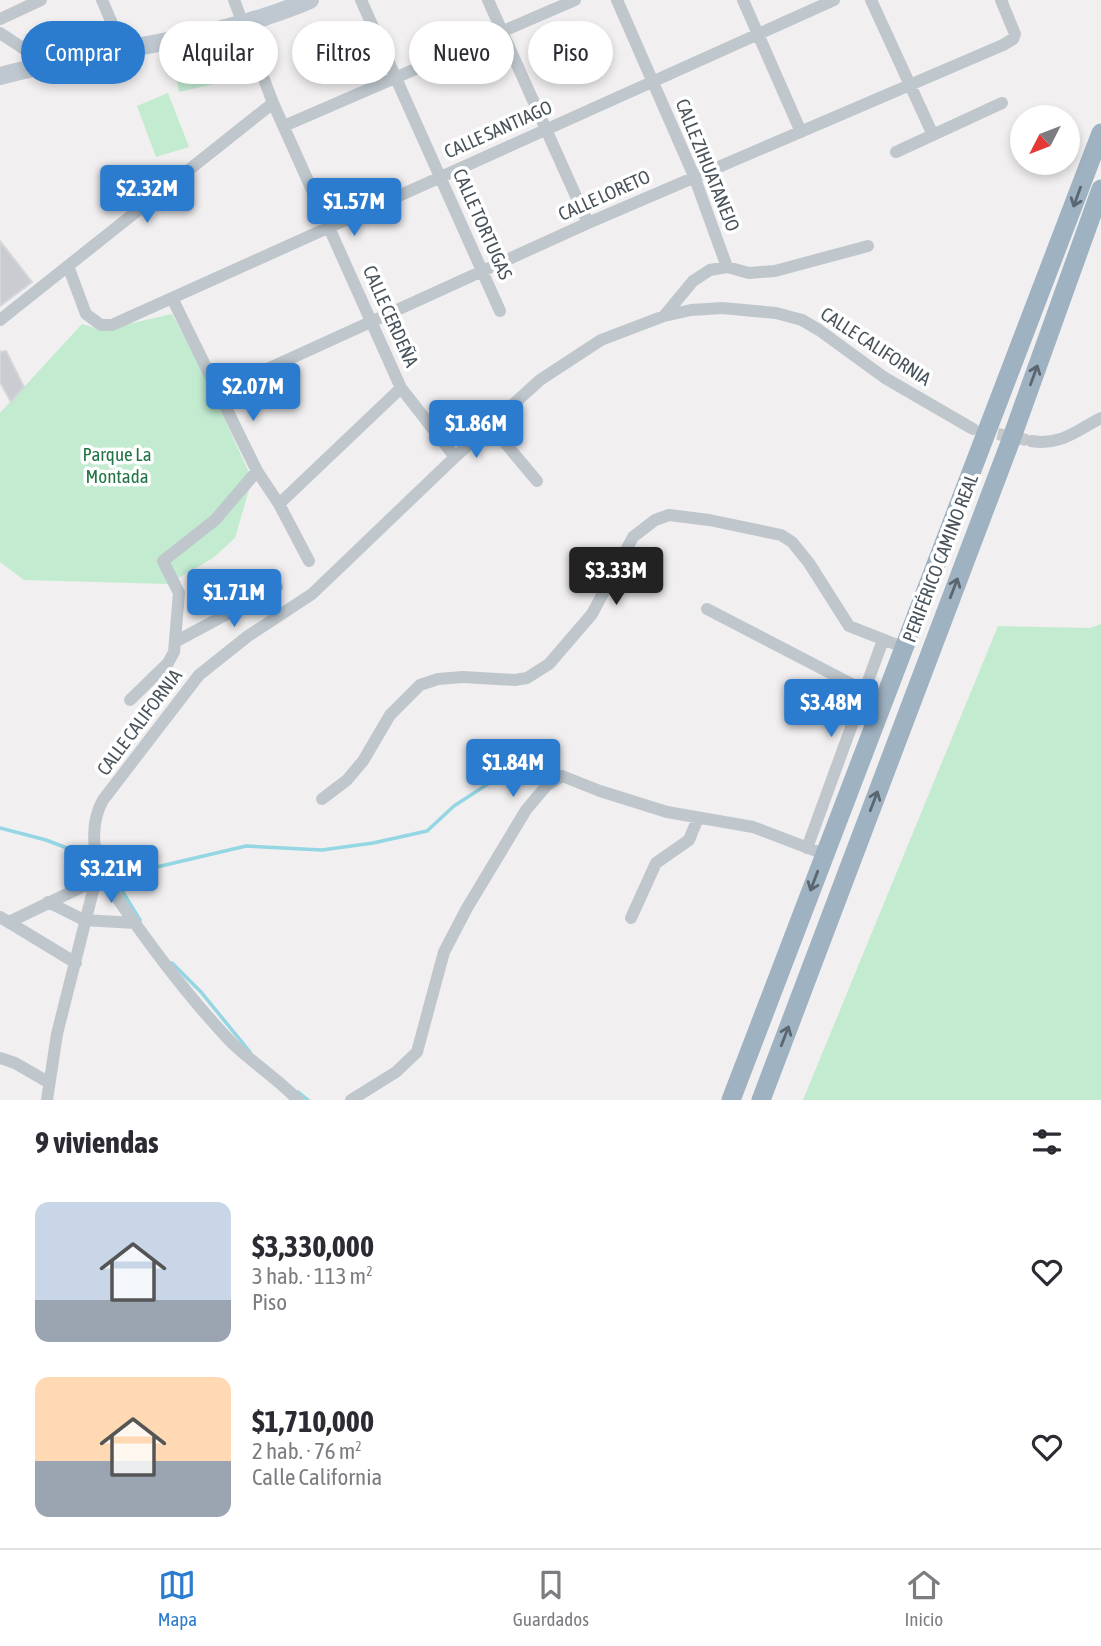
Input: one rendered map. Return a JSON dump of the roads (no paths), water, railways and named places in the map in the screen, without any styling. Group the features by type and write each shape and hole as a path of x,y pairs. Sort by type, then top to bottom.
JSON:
{"highway":[{"name":"PERIFÉRICO CAMINO REAL","path":"731,1100 816,851 850,793 1101,134"},
{"name":"PERIFÉRICO CAMINO REAL","path":"761,1100 1011,440 1101,189"}],"main road":[{"path":"255,21 310,0"},
{"path":"0,76 21,71"}],"street":[{"path":"0,19 41,0"},
{"path":"102,0 111,21"},
{"name":"CALLE CERDEÑA","path":"234,0 242,21"},
{"name":"CALLE TORTUGAS","path":"361,0 370,21"},
{"path":"488,0 497,21"},
{"path":"514,25 575,0"},
{"name":"CALLE ZIHUATANEJO","path":"617,0 694,176 727,267"},
{"path":"743,0 801,132"},
{"name":"CALLE SANTIAGO","path":"68,266 86,314 101,325 112,325 834,0"},
{"path":"871,0 933,135"},
{"name":"CALLE LORETO","path":"219,391 694,176 1009,42 1015,34 1014,27 1001,0"},
{"path":"0,33 21,47"},
{"path":"514,59 588,223"},
{"path":"395,76 409,70"},
{"name":"CALLE TORTUGAS","path":"395,76 499,311"},
{"name":"CALLE CERDEÑA","path":"267,84 401,388 455,457"},
{"path":"284,126 377,84"},
{"path":"0,320 274,103"},
{"path":"896,152 1002,103"},
{"path":"664,316 694,281 710,270 727,267 749,273 775,271 868,246"},
{"path":"172,298 257,471 279,504 309,561"},
{"name":"CALLE CALIFORNIA","path":"47,1100 48,1082 96,876 94,845 97,812 199,675 248,636 312,594 540,380 601,340 664,316 722,308 759,310 802,320 885,379 973,429"},
{"path":"279,504 401,388"},
{"path":"1031,441 1044,443 1067,438 1101,418"},
{"path":"491,426 537,481"},
{"path":"130,700 168,663 174,652 179,593 163,561 215,520 257,471"},
{"path":"322,799 347,780 363,761 390,715 420,685 438,679 463,677 515,680 527,678 549,664 592,614 633,537 655,520 668,515 699,518 782,535 792,542 809,563 849,626 905,648"},
{"path":"175,642 277,587"},
{"path":"707,609 865,691"},
{"path":"351,1100 396,1072 417,1052 444,952 455,930 526,810 547,785 562,776 611,795 698,818 753,827 816,851 832,783 883,640"},
{"path":"832,783 850,793"},
{"path":"631,918 656,863 689,841 698,818"},
{"path":"4,920 48,902 96,876 212,1020 248,1057 271,1074 298,1100"},
{"path":"48,902 84,920 135,923"},
{"path":"4,920 76,963"},
{"path":"0,1058 15,1063 48,1082"}],"waterway":[{"path":"106,863 144,870 246,846 322,850 373,843 427,831 454,806 500,776"},
{"path":"0,828 46,840 93,858"},
{"path":"100,861 105,863 140,920"},
{"path":"172,963 201,992 250,1052"},
{"path":"298,1092 308,1100"}],"tunnel":[{"path":"980,430 1031,441"}],"park label":[{"name":"Parque La Montada","path":"117,465"}]}
